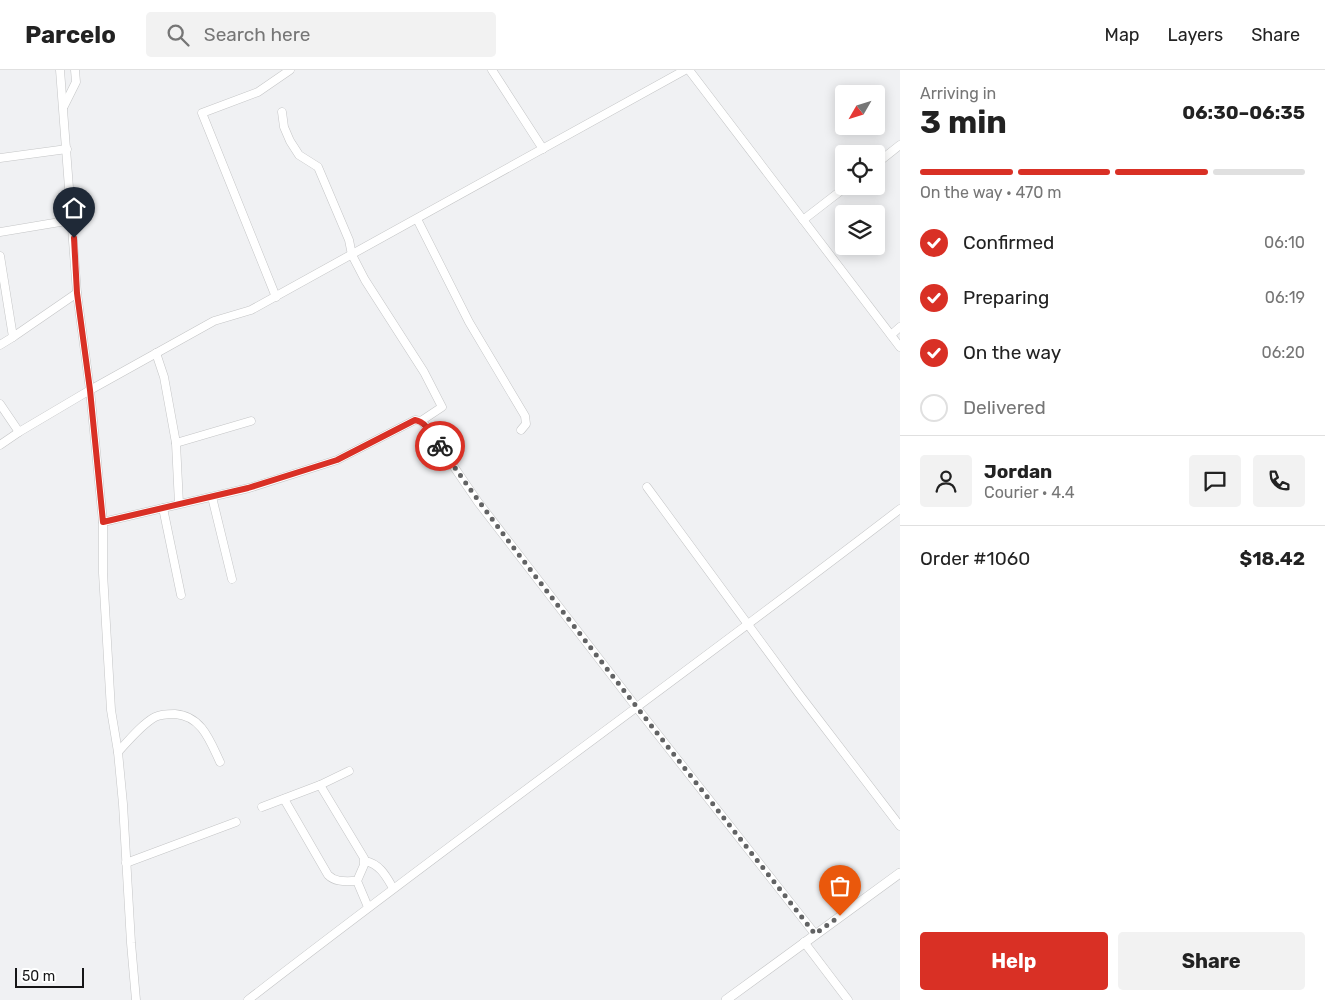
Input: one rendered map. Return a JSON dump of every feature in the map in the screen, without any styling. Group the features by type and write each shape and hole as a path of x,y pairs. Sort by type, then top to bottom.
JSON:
{"street":[{"path":"60,70 77,293 90,390 103,522 103,573 107,654 111,710 118,752 123,804 136,1000"},
{"path":"64,106 76,82 76,70"},
{"path":"276,297 202,113 258,92 290,70"},
{"path":"492,70 543,149"},
{"path":"0,445 90,390 214,321 251,310 276,297 685,70"},
{"path":"689,70 900,347"},
{"path":"282,112 284,127 298,155 316,164 318,167 349,240 352,255 365,280 424,372 442,407 421,421"},
{"path":"885,157 900,145"},
{"path":"0,158 67,150"},
{"path":"803,220 835,195"},
{"path":"417,219 469,322 525,416 526,424 521,430"},
{"path":"0,232 72,220"},
{"path":"0,256 13,337"},
{"path":"0,345 77,293"},
{"path":"891,334 900,327"},
{"path":"156,353 164,376 176,443 179,504"},
{"path":"0,404 19,432"},
{"path":"103,522 248,488 337,460 415,420 421,421 478,502 815,934"},
{"path":"176,443 251,421"},
{"path":"647,487 746,625 900,826"},
{"path":"212,497 232,579"},
{"path":"163,508 181,595"},
{"path":"248,1000 393,888 637,708 900,509"},
{"path":"118,752 156,716 178,714 200,724 206,731 220,762"},
{"path":"262,807 349,772"},
{"path":"320,785 365,861"},
{"path":"284,799 328,875 332,879 339,881 357,881"},
{"path":"126,863 236,822"},
{"path":"365,861 372,862 382,870 393,888"},
{"path":"365,861 357,881 368,907"},
{"path":"726,1000 900,873"},
{"path":"804,942 848,1000"}],"way so far":[{"path":"440,446 502,534 815,934 840,916"}],"route":[{"path":"74,238 77,293 90,390 103,522 248,488 337,460 415,420 421,421 426,426 440,446"}]}
